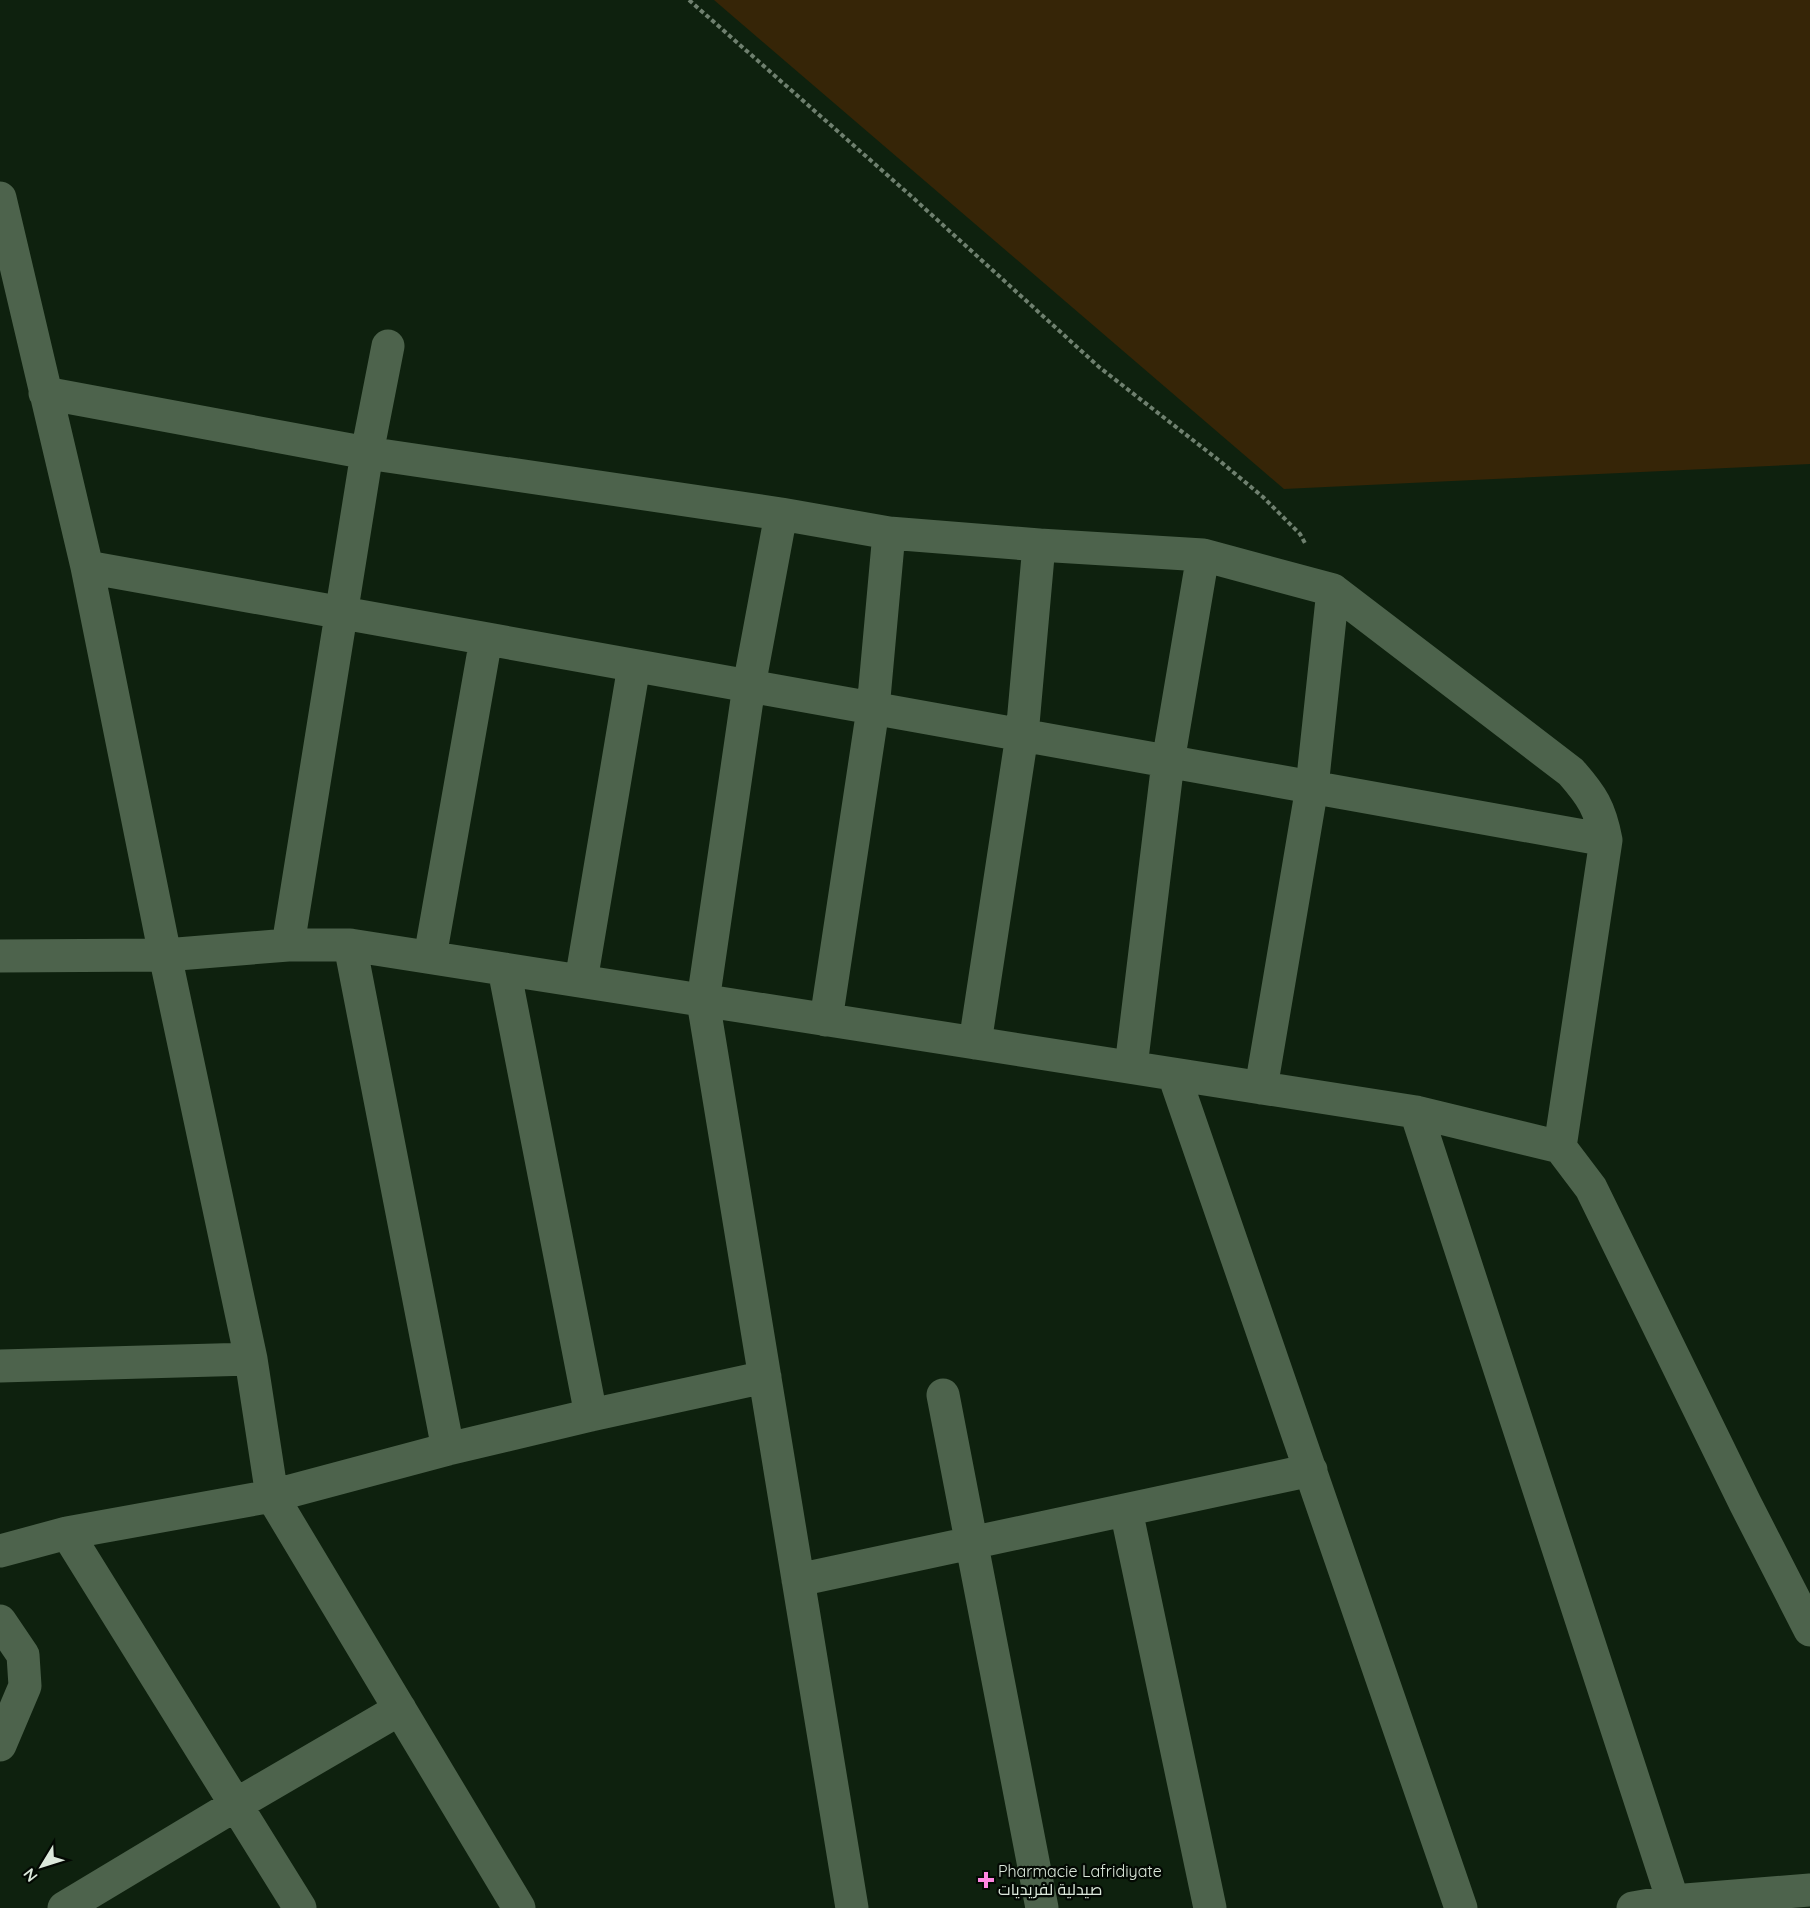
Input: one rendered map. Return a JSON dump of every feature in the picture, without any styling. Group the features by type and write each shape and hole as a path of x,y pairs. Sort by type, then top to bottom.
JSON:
{"street":[{"path":"0,198 87,567 165,955 252,1359 272,1496 519,1908"},
{"path":"288,945 368,453 388,346"},
{"path":"45,393 368,453 781,514 889,533 1203,555 1333,590 1571,772 1588,792 1601,817 1606,840 1560,1147"},
{"path":"781,514 748,686 703,1001 852,1908"},
{"path":"826,1020 873,709 889,533"},
{"path":"975,1043 1022,735 1039,545"},
{"path":"1131,1067 1168,762 1203,555"},
{"path":"87,567 1606,840"},
{"path":"1261,1088 1312,787 1333,590"},
{"path":"430,957 486,639"},
{"path":"581,981 634,666"},
{"path":"0,956 165,955 288,945 350,945 1416,1112 1560,1147 1591,1188 1745,1503 1810,1630"},
{"path":"350,945 448,1449"},
{"path":"504,969 591,1415"},
{"path":"1174,1075 1461,1908"},
{"path":"1416,1112 1673,1901"},
{"path":"0,1366 252,1359"},
{"path":"0,1551 67,1533 272,1496 448,1449 765,1377"},
{"path":"943,1395 1042,1908"},
{"path":"798,1580 1311,1470"},
{"path":"1126,1510 1210,1908"},
{"path":"67,1533 300,1908"},
{"path":"0,1621 23,1655 25,1686 0,1745"},
{"path":"64,1908 400,1709"},
{"path":"1633,1908 1673,1901 1810,1890"}],"path":[{"path":"689,0 911,196 1099,367 1263,496 1300,534 1333,590"}],"shaded area":[{"path":"714,0 1810,0 1810,464 1284,489"}],"place":[{"name":"Pharmacie Lafridiyate صيدلية لفريديات","path":"986,1880"}]}
